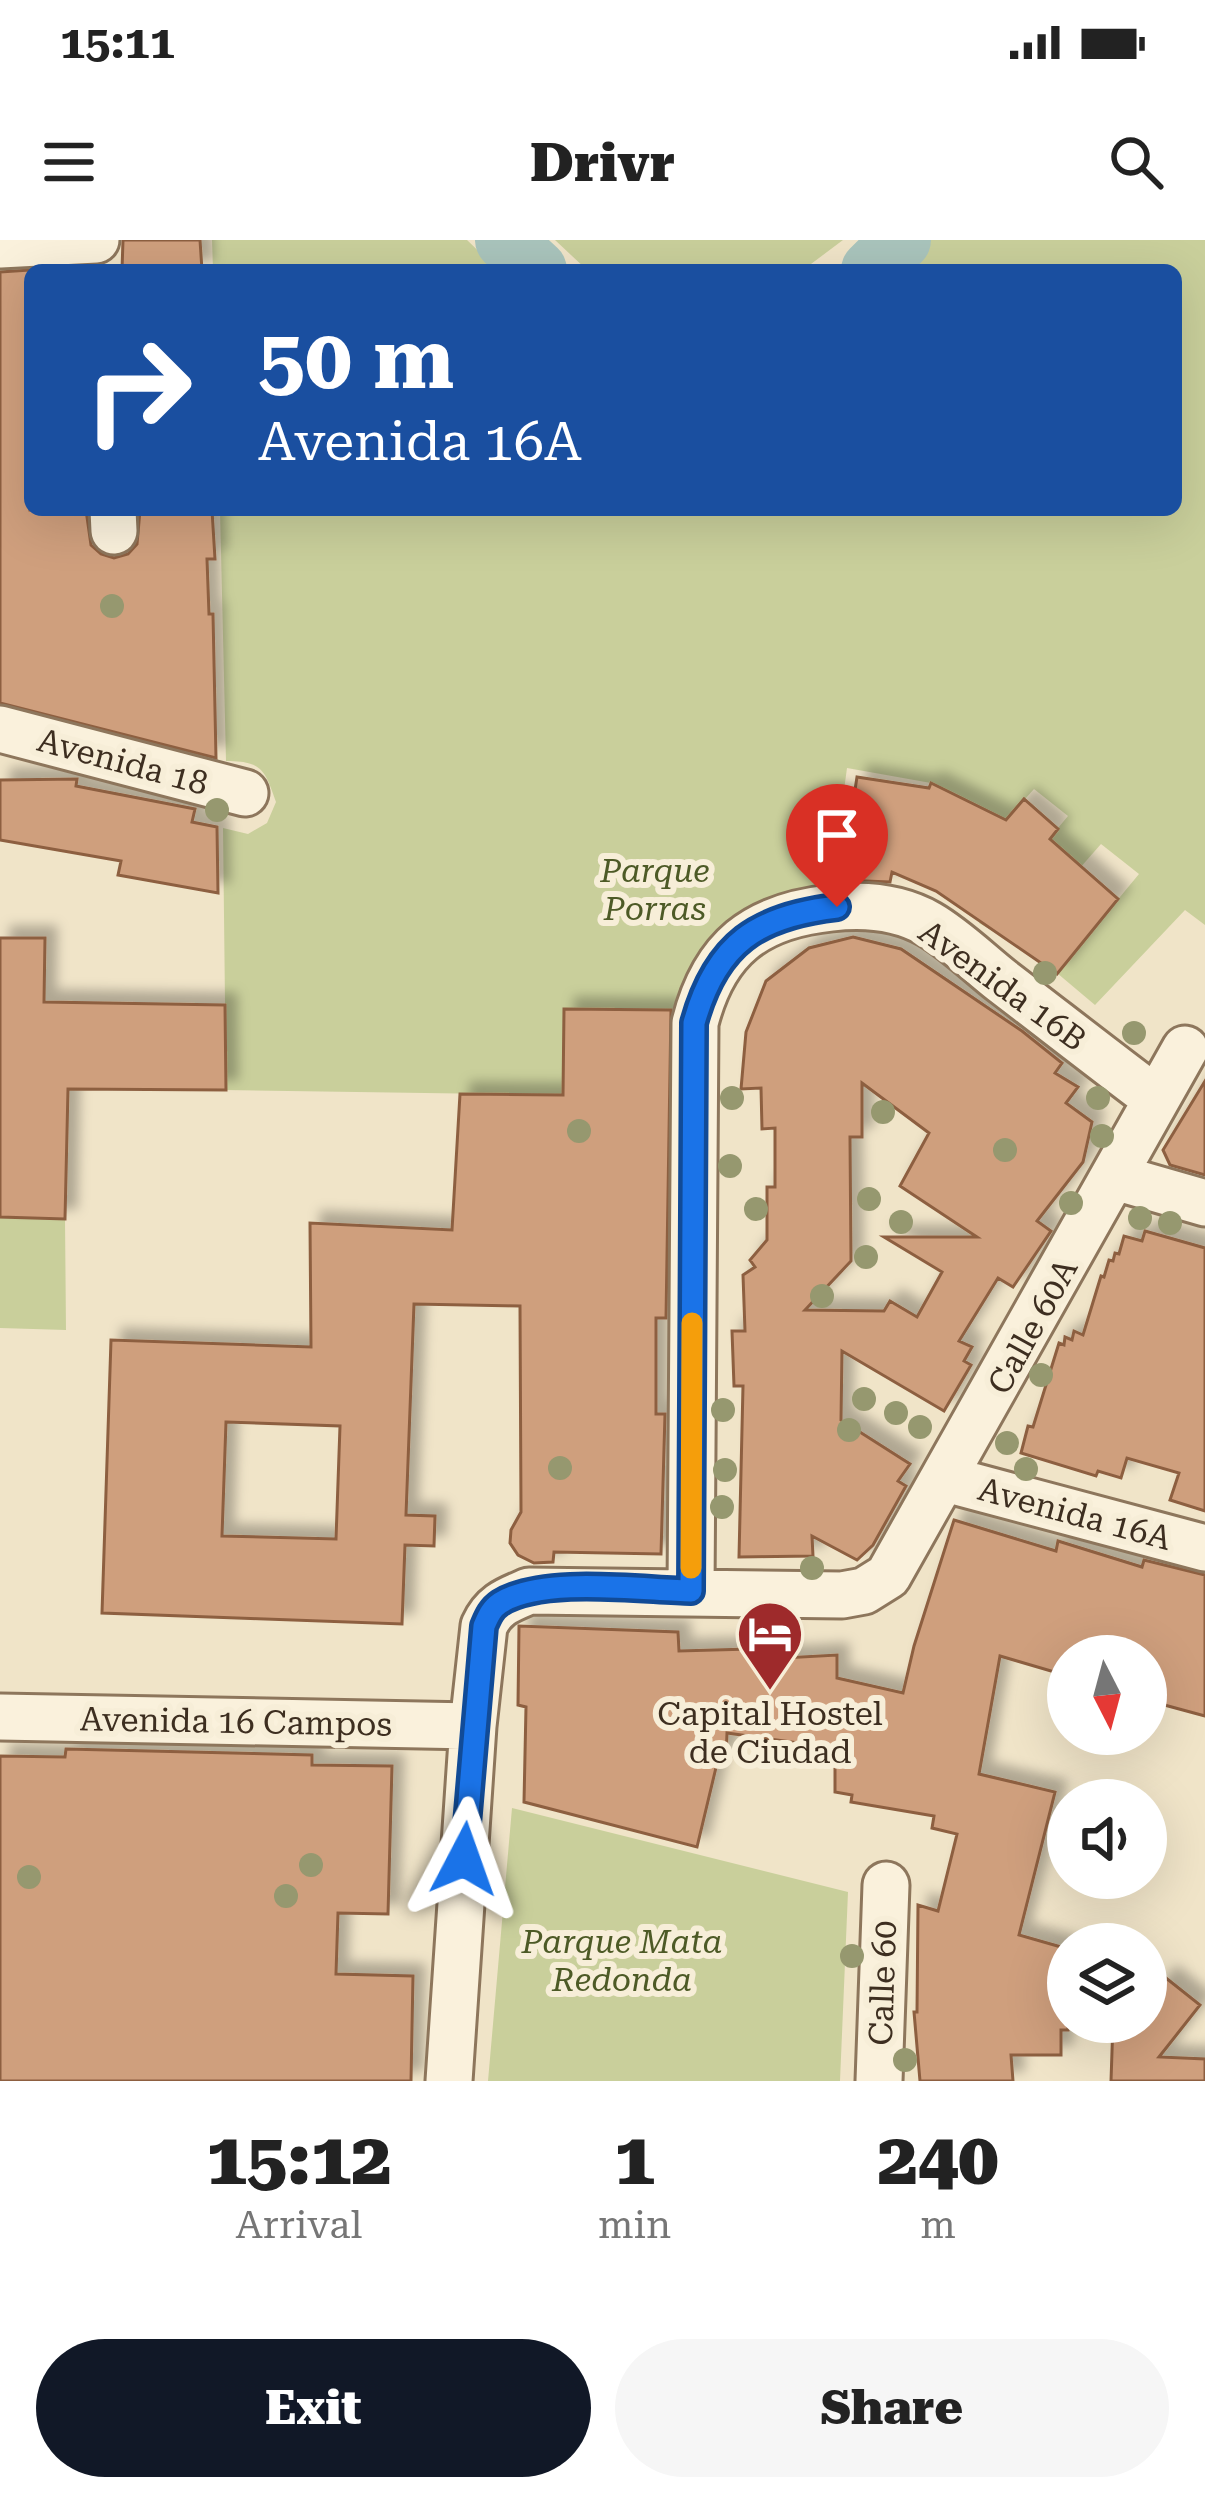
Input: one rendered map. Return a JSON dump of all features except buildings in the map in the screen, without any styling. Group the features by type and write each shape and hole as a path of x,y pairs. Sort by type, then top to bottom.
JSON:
{"street":[{"path":"0,245 99,240"},
{"name":"Avenida 18","path":"0,729 245,793"},
{"name":"Avenida 16B","path":"691,1591 694,1023 718,965 740,940 793,912 837,907 864,905 929,924 1156,1099"},
{"name":"Calle 60A","path":"691,1591 842,1594 864,1591 888,1576 1185,1049"},
{"path":"1115,1177 1205,1203"},
{"name":"Avenida 16A","path":"946,1479 1205,1548"},
{"path":"449,2081 473,1726 484,1626 491,1611 530,1591 691,1591"},
{"name":"Avenida 16 Campos","path":"0,1717 473,1726"},
{"name":"Calle 60","path":"879,2081 886,1886"}],"green space":[{"path":"212,240 467,240 492,264 213,264"},
{"path":"555,240 843,240 811,264 581,264"},
{"name":"Parque Porras","path":"878,240 1205,240 1205,925 1185,910 1095,1005 1057,973 1139,874 1101,844 1014,943 979,923 1068,816 1034,789 1006,820 931,783 847,768 830,893 683,1010 564,1009 563,1095 226,1090 223,828 248,834 267,823 276,802 260,770 226,761 220,516 1182,516 1182,264 893,264"},
{"path":"0,1217 65,1219 66,1330 0,1328"},
{"name":"Parque Mata Redonda","path":"512,1808 848,1892 840,2081 488,2081"}],"waterway":[{"path":"505,240 531,264"},
{"path":"877,264 901,240"}],"slow traffic":[{"path":"691,1568 692,1323"}],"place":[{"name":"Capital Hostel de Ciudad","path":"770,1693"}],"route":[{"path":"464,1859 473,1726 484,1626 491,1611 530,1591 691,1591 694,1023 718,965 740,940 793,912 837,907"}]}
